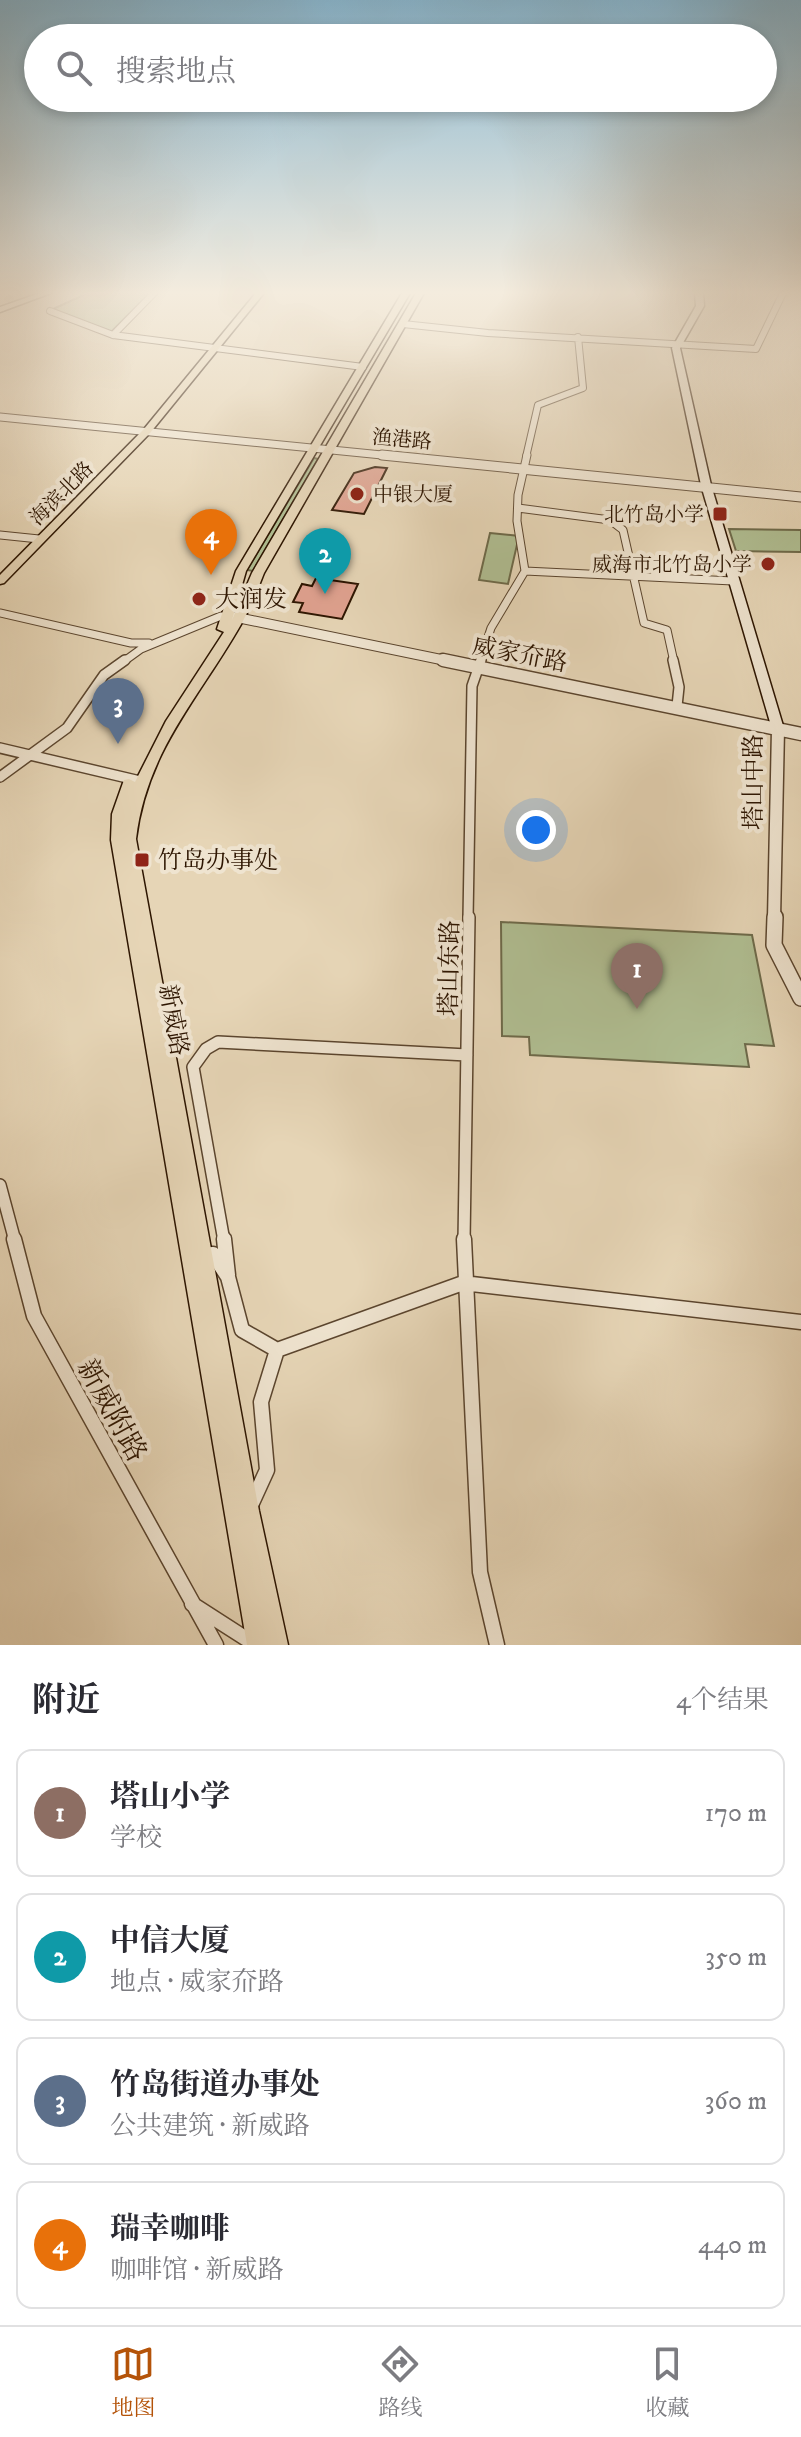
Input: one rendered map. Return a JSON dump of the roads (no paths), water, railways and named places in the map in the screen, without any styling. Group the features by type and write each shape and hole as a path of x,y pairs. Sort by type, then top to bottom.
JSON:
{"main road":[{"name":"海滨北路","path":"0,581 34,539 142,431 192,370"},
{"path":"230,617 241,571 361,370"},
{"name":"新威路","path":"266,1644 118,840 119,814 135,780 376,370"},
{"name":"塔山中路","path":"681,370 706,485 778,729"},
{"name":"海滨北路","path":"0,566 34,539"},
{"name":"新威路","path":"135,780 129,839 248,1511 266,1644"}],"street":[{"path":"581,370 583,388 538,405 518,508 525,571 733,581"},
{"name":"渔港路","path":"0,417 706,485 801,497"},
{"path":"518,508 610,520 623,530 644,623 667,630 679,687 677,706"},
{"path":"0,535 34,539"},
{"name":"塔山东路","path":"497,1645 480,1572 463,1283 472,686 491,628 525,571"},
{"path":"0,613 131,643 156,643"},
{"path":"0,777 67,728 104,675 141,649 230,617"},
{"name":"威家夼路","path":"230,617 677,706 801,734"},
{"name":"塔山中路","path":"778,729 774,945 795,976 801,998"},
{"path":"0,748 135,780"},
{"path":"467,1055 218,1042 206,1049 193,1067 222,1220 228,1277 242,1330 277,1350 463,1283 801,1322"},
{"name":"新威附路","path":"0,1185 34,1316 189,1602 216,1645"},
{"path":"202,1255 213,1254 228,1277"},
{"path":"248,1511 267,1470 261,1402 277,1350"},
{"path":"189,1602 266,1644"}],"place":[{"name":"中银大厦","path":"357,494"},
{"name":"北竹岛小学","path":"720,514"},
{"name":"威海市北竹岛小学","path":"768,564"},
{"name":"瑞幸咖啡","path":"211,575"},
{"name":"中信大厦","path":"325,594"},
{"name":"大润发","path":"199,599"},
{"name":"竹岛街道办事处","path":"118,744"},
{"name":"竹岛办事处","path":"142,860"},
{"name":"塔山小学","path":"637,1009"}]}
